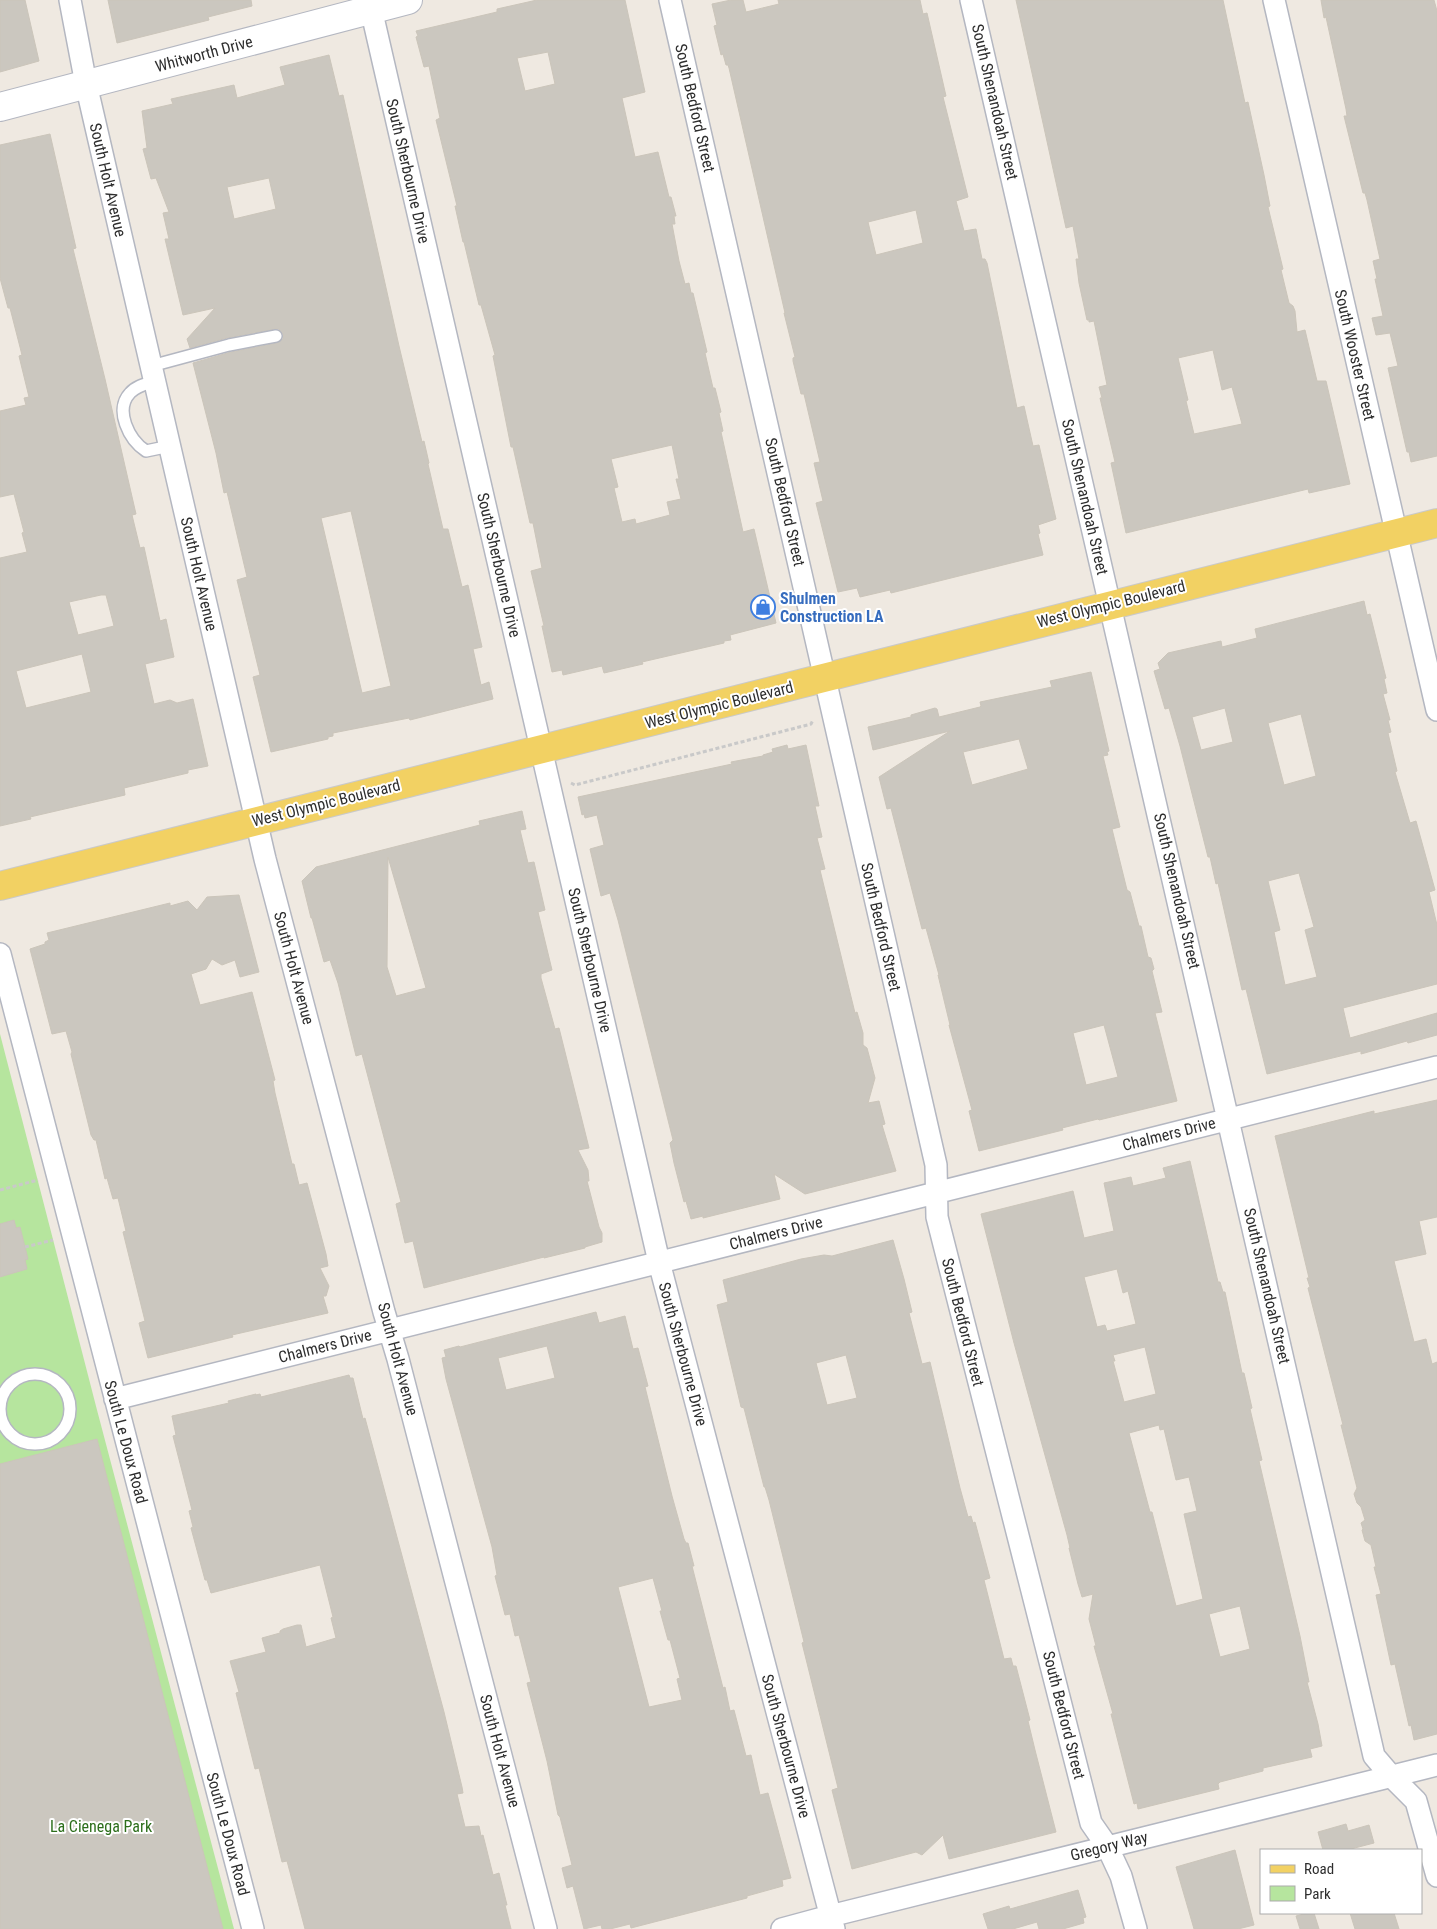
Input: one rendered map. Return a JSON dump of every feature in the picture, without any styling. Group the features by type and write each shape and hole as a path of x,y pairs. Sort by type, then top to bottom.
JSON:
{"main road":[{"name":"West Olympic Boulevard","path":"0,886 825,678 1110,604 1437,523"}],"street":[{"name":"South Holt Avenue","path":"70,0 86,84 256,821 546,1929"},
{"name":"Whitworth Drive","path":"0,107 370,5 408,0"},
{"name":"South Bedford Street","path":"670,0 936,1165 936,1217 1091,1823 1107,1846 1121,1876 1136,1929"},
{"name":"South Shenandoah Street","path":"972,0 1374,1756 1416,1801 1437,1876"},
{"name":"South Wooster Street","path":"1274,0 1437,710"},
{"name":"South Sherbourne Drive","path":"370,5 659,1262 832,1922"},
{"name":"South Le Doux Road","path":"0,954 253,1929"},
{"name":"Chalmers Drive","path":"115,1399 1437,1068"},
{"name":"Gregory Way","path":"782,1929 832,1922 1107,1846 1437,1765"}],"lane":[{"path":"170,446 146,451 138,446 128,432 124,419 124,407 129,394 153,373 229,345 276,336"},
{"path":"33,1374 54,1380 62,1388 68,1398 70,1409 68,1420 63,1430 55,1438 33,1444 22,1442 4,1434 0,1404 4,1392 11,1383 21,1377 33,1374"}],"path":[{"path":"572,783 575,785 811,724"},
{"path":"0,1190 40,1180"},
{"path":"25,1247 56,1239"}],"green space":[{"name":"La Cienega Park","path":"0,1034 97,1410 234,1929 0,1929"}],"building":[{"path":"0,0 25,0 39,61 0,72"},
{"path":"108,0 251,0 252,6 208,17 209,20 117,43"},
{"path":"537,0 625,0 645,92 622,98 635,157 658,152 669,197 671,197 676,216 674,216 675,224 672,224 679,261 685,284 689,283 691,293 693,293 707,352 705,353 713,388 715,388 721,412 719,413 723,431 721,432 743,532 754,529 776,623 730,635 731,640 724,641 724,643 604,673 602,666 563,675 562,670 552,672 542,626 544,626 531,571 542,568 533,523 530,523 513,447 511,447 493,356 495,355 481,305 479,305 463,242 455,206 457,206 436,120 440,118 429,66 424,67 416,37 418,36 416,31 497,12 497,9","holes":["548,52 555,84 525,91 517,58","672,445 679,479 676,479 681,499 667,502 670,515 636,524 635,519 622,522 614,488 618,487 611,459"]},
{"path":"731,0 743,0 746,12 779,4 778,0 920,0 923,14 927,13 946,96 943,97 968,197 956,201 964,231 976,229 982,259 985,259 987,263 1017,408 1024,406 1033,446 1039,445 1056,519 1038,525 1043,555 891,593 890,590 860,597 857,588 838,592 816,503 823,501 814,463 820,462 804,394 801,394 793,361 795,357 729,68 726,65 723,54 721,55 714,26 717,25 712,4","holes":["916,210 923,243 876,255 868,222"]},
{"path":"1016,0 1223,0 1245,103 1248,102 1264,175 1270,206 1268,207 1289,303 1295,311 1297,332 1305,330 1317,381 1326,381 1350,484 1309,493 1308,489 1126,533 1111,463 1115,462 1100,398 1102,398 1099,387 1107,385 1094,321 1089,322 1087,320 1079,283 1076,259 1079,259 1073,226 1066,228","holes":["1213,350 1222,390 1232,387 1242,424 1194,434 1178,358"]},
{"path":"1321,0 1434,0 1437,11 1437,456 1411,462 1409,452 1407,452 1388,368 1398,366 1390,333 1376,335 1372,318 1383,316 1373,261 1380,259 1367,200 1365,193 1363,193 1344,116 1347,116 1346,109"},
{"path":"329,55 339,96 343,95 399,346 422,442 424,441 443,529 448,529 462,587 468,585 482,647 473,649 481,685 489,682 493,699 410,720 409,718 333,733 333,736 328,737 328,739 271,752 253,677 260,675 237,580 247,577 227,492 224,493 193,363 231,352 277,343 283,339 283,334 279,329 275,329 227,338 190,348 187,339 215,308 183,315 165,239 169,239 163,213 169,212 156,178 151,179 143,149 147,148 142,111 173,104 171,99 234,85 237,98 285,85 280,67","holes":["269,178 276,209 234,219 227,187","351,511 391,686 362,693 321,518"]},
{"path":"50,134 76,248 73,249 136,514 132,515 140,548 144,547 160,621 166,619 174,657 145,664 154,704 170,700 177,703 193,699 208,766 188,770 188,773 124,788 125,795 30,817 31,819 0,826 0,558 27,552 14,494 0,497 0,411 26,405 24,398 29,397 19,356 22,355 0,278 0,145","holes":["106,595 114,626 78,635 69,602","82,654 91,692 26,708 16,671"]},
{"path":"1364,601 1367,615 1370,614 1386,678 1384,679 1387,693 1383,694 1390,720 1388,720 1391,732 1388,733 1397,771 1395,772 1410,823 1416,821 1435,890 1429,892 1437,925 1437,984 1343,1008 1350,1038 1437,1013 1437,1035 1361,1054 1361,1051 1267,1074 1246,989 1242,990 1218,883 1216,884 1210,857 1208,857 1180,746 1169,708 1165,709 1154,671 1160,669 1158,663 1168,653 1221,641 1222,647 1257,638 1255,629","holes":["1225,708 1233,742 1201,750 1192,717","1301,714 1316,776 1284,785 1268,723","1299,873 1314,927 1305,930 1317,977 1285,985 1274,932 1280,930 1268,881"]},
{"path":"1091,672 1109,751 1107,752 1108,755 1103,756 1120,827 1112,829 1127,890 1130,892 1139,926 1141,926 1148,957 1151,958 1154,969 1152,971 1162,1012 1155,1013 1177,1101 1062,1128 1063,1130 979,1151 969,1111 972,1110 949,1025 939,975 926,928 922,929 891,808 887,809 879,777 950,731 873,750 868,727 911,717 911,715 935,708 939,717 980,707 980,702 1052,687 1050,681","holes":["1019,739 1028,769 972,785 963,752","1104,1025 1118,1077 1086,1085 1073,1033"]},
{"path":"787,745 788,749 806,745 819,806 815,806 822,837 817,838 825,869 820,870 855,1013 857,1012 863,1033 863,1045 867,1048 875,1078 868,1103 879,1101 885,1124 882,1125 896,1171 805,1194 774,1174 780,1199 703,1218 703,1216 691,1219 686,1201 684,1202 674,1163 670,1143 673,1140 618,920 610,893 601,896 590,849 604,845 597,815 585,818 584,814 582,815 578,797 732,764 731,762 763,756 773,752 772,749"},
{"path":"522,811 526,829 520,830 528,863 534,862 545,910 538,912 552,970 541,974 541,978 555,1029 559,1028 589,1148 578,1150 588,1170 589,1181 587,1181 602,1233 602,1242 585,1248 424,1288 413,1241 405,1243 396,1204 401,1202 362,1054 356,1056 338,983 330,960 324,962 302,881 316,867 480,825 479,821","holes":["388,857 426,988 396,996 387,967"]},
{"path":"239,895 259,972 240,977 235,960 222,965 212,959 206,969 191,974 200,1005 252,992 275,1080 273,1081 275,1093 292,1164 294,1164 299,1185 307,1183 326,1254 328,1266 320,1268 329,1286 326,1296 323,1296 328,1313 232,1335 233,1337 148,1358 139,1323 145,1321 123,1232 126,1231 118,1198 113,1199 107,1178 105,1179 96,1140 91,1135 66,1031 52,1034 30,949 45,944 49,940 47,933 170,903 170,906 188,901 197,910 207,897"},
{"path":"1437,1100 1437,1217 1419,1221 1426,1254 1394,1261 1414,1342 1426,1339 1432,1364 1437,1362 1437,1734 1414,1740 1395,1664 1391,1665 1376,1595 1381,1594 1374,1567 1376,1567 1371,1545 1365,1541 1362,1530 1361,1523 1365,1520 1354,1494 1357,1488 1308,1288 1310,1287 1307,1278 1309,1278 1275,1136 1374,1111 1374,1114"},
{"path":"1190,1161 1218,1282 1220,1282 1223,1292 1225,1292 1242,1373 1244,1373 1252,1408 1250,1409 1262,1460 1259,1461 1300,1636 1309,1682 1307,1682 1322,1746 1310,1749 1312,1757 1263,1768 1263,1771 1220,1782 1218,1784 1219,1789 1138,1809 1137,1803 1134,1804 1111,1714 1113,1714 1094,1646 1096,1646 1089,1619 1093,1594 1082,1597 1078,1584 1067,1535 1014,1343 981,1214 1073,1191 1084,1238 1114,1231 1104,1183 1131,1177 1133,1186 1166,1178 1163,1168","holes":["1117,1269 1123,1293 1128,1291 1136,1324 1107,1331 1105,1325 1097,1327 1084,1277","1145,1347 1156,1394 1124,1402 1113,1355","1159,1425 1160,1430 1164,1429 1176,1480 1189,1477 1197,1511 1184,1514 1203,1599 1176,1606 1129,1433","1240,1606 1250,1649 1220,1657 1209,1614"]},
{"path":"14,1220 16,1228 20,1227 28,1259 25,1260 27,1269 0,1277 0,1224"},
{"path":"893,1240 912,1312 909,1313 922,1364 930,1362 968,1517 971,1516 973,1523 975,1522 990,1578 984,1580 1004,1659 1011,1658 1013,1666 1016,1666 1056,1832 949,1859 943,1835 922,1855 916,1852 852,1869 832,1790 838,1788 802,1643 804,1642 769,1500 744,1408 741,1407 717,1305 728,1302 723,1280 801,1259 824,1255 832,1256","holes":["846,1355 857,1398 827,1405 816,1363"]},
{"path":"596,1312 599,1323 625,1316 633,1349 638,1348 648,1386 645,1387 672,1496 684,1539 688,1543 694,1566 692,1566 723,1688 725,1687 730,1711 734,1710 746,1756 751,1755 760,1795 768,1793 791,1878 782,1880 783,1886 747,1896 747,1898 631,1928 630,1924 610,1929 602,1929 601,1925 584,1929 573,1886 567,1888 562,1868 572,1865 558,1815 547,1761 527,1683 531,1682 519,1635 515,1636 510,1614 505,1615 495,1576 497,1575 492,1547 446,1379 442,1358 446,1357 444,1350","holes":["547,1346 555,1378 506,1390 498,1358","653,1578 662,1611 660,1611 680,1678 677,1679 682,1700 649,1707 618,1587"]},
{"path":"349,1375 350,1378 353,1378 363,1419 365,1418 444,1712 462,1787 463,1793 457,1794 465,1827 479,1826 493,1875 499,1873 511,1929 305,1929 287,1861 282,1862 259,1768 255,1769 236,1693 239,1692 230,1661 266,1652 262,1638 280,1633 283,1629 297,1625 301,1625 306,1647 336,1638 331,1618 333,1617 320,1565 211,1593 207,1580 205,1580 191,1528 193,1527 189,1511 192,1510 173,1436 176,1435 172,1416 229,1403 228,1401 256,1394 260,1394 261,1397"},
{"name":"La Cienega Park","path":"97,1439 223,1929 0,1929 0,1464"},
{"path":"1346,1824 1348,1831 1369,1825 1374,1843 1351,1849 1323,1849 1318,1832"},
{"path":"1235,1850 1254,1925 1238,1929 1194,1929 1176,1867"},
{"path":"1078,1890 1086,1917 1083,1918 1084,1923 1063,1929 1039,1929 1037,1922 1013,1929 988,1929 983,1914 1009,1906 1010,1909"},
{"path":"1314,1914 1319,1929 1300,1929 1296,1916"},
{"path":"1350,1914 1394,1914 1399,1929 1355,1929"}],"place":[{"name":"Shulmen Construction LA","path":"763,607"}]}
